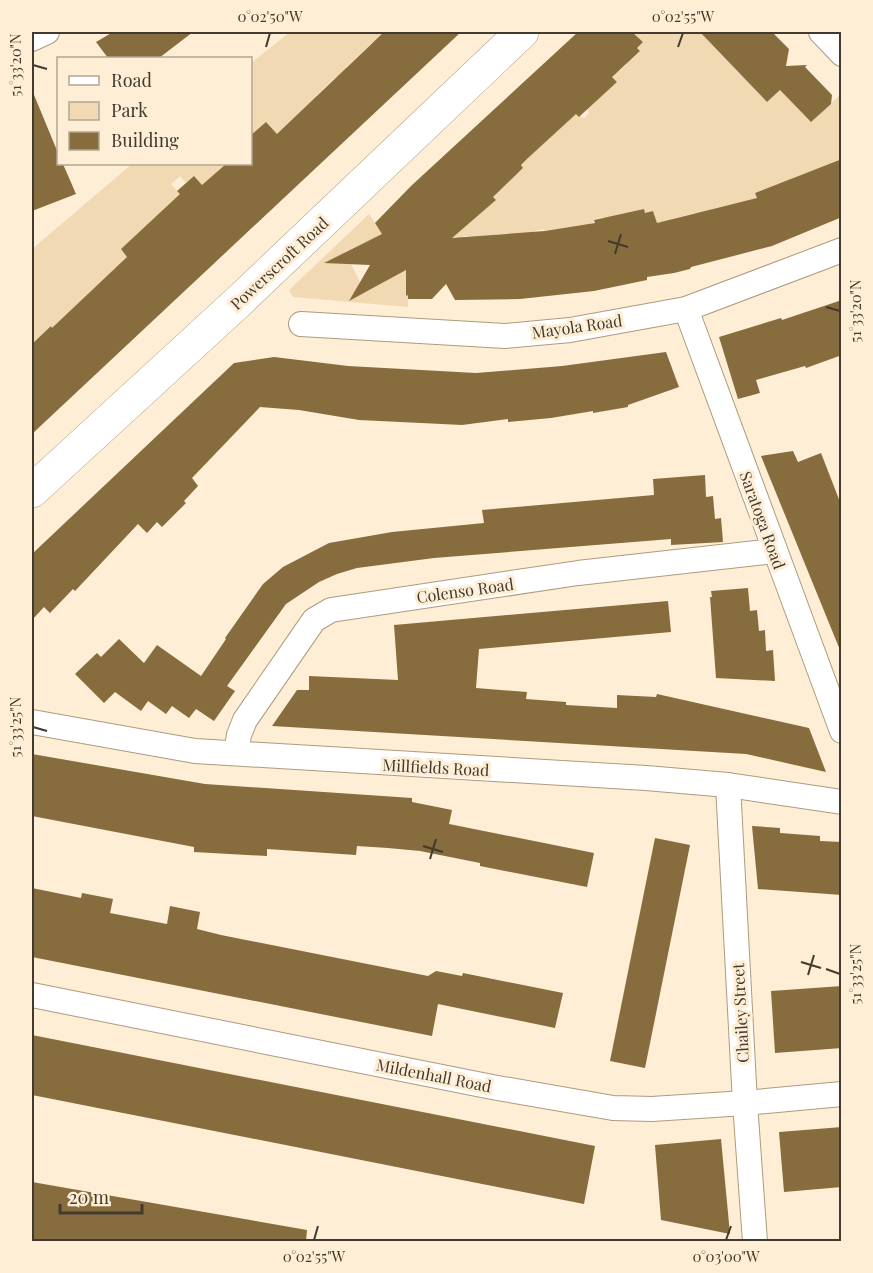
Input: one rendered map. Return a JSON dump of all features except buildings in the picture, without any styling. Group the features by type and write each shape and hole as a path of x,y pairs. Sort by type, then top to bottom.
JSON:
{"street":[{"path":"32,39 47,32"},
{"name":"Powerscroft Road","path":"32,491 237,303 522,32"},
{"path":"821,32 842,54"},
{"name":"Mayola Road","path":"301,324 505,336 570,330 686,309 842,250"},
{"name":"Saratoga Road","path":"686,309 842,731"},
{"name":"Colenso Road","path":"236,753 239,735 245,720 314,620 331,610 578,573 774,551"},
{"name":"Millfields Road","path":"32,722 195,751 728,785 842,802"},
{"name":"Chailey Street","path":"728,785 755,1242"},
{"name":"Mildenhall Road","path":"32,995 492,1087 613,1108 652,1109 842,1094"}],"green space":[{"path":"290,32 381,32 394,46 373,42 346,67 357,78 336,77 316,96 329,110 312,171 266,122 257,131 252,141 252,62"},
{"path":"632,32 705,32 703,34 711,43 725,32 735,41 722,54 739,73 753,60 763,71 750,84 767,102 780,90 811,122 841,94 841,159 829,165 836,183 824,188 816,169 791,179 798,199 786,203 778,184 755,193 762,214 756,217 766,245 762,246 752,218 744,220 738,203 711,209 716,225 700,230 695,213 671,219 675,236 662,239 653,211 645,213 643,209 635,211 636,215 627,217 635,246 620,249 614,219 605,221 603,217 594,219 595,222 589,224 594,252 586,253 581,225 576,226 577,234 571,235 574,256 557,258 553,237 546,238 544,229 535,231 536,240 528,241 531,263 515,264 513,242 507,242 507,234 496,234 496,243 489,243 490,266 478,266 477,244 469,243 469,236 464,236 464,269 457,269 456,253 449,252 449,248 441,248 440,252 430,251 430,266 407,265 408,307 293,297 289,290 369,214 387,241 373,249 368,241 345,252 347,264 351,264 360,282 358,285 365,292 389,279 385,271 401,264 389,245 402,232 404,234 410,228 422,240 429,234 432,237 437,232 434,229 440,223 429,212 437,204 453,219 460,216 462,211 449,198 461,186 466,191 465,195 468,199 473,198 478,205 484,200 491,204 495,200 492,192 498,187 490,179 491,175 480,168 490,159 494,163 492,166 497,171 500,169 507,178 515,171 517,174 523,169 521,165 528,159 518,142 515,144 511,140 523,129 530,141 532,139 539,147 557,131 550,124 552,121 547,115 544,117 540,113 555,100 571,118 576,114 584,118 589,113 586,104 590,101 573,83 588,69 604,87 609,83 613,86 617,82 609,74 615,68 619,71 627,64 623,60 627,57 631,60 640,51 637,48 643,42"},
{"path":"131,165 226,165 212,196 194,176 186,183 180,176 171,184 195,210 142,233 121,249 150,281 74,351 51,326 32,344 32,249"}]}
